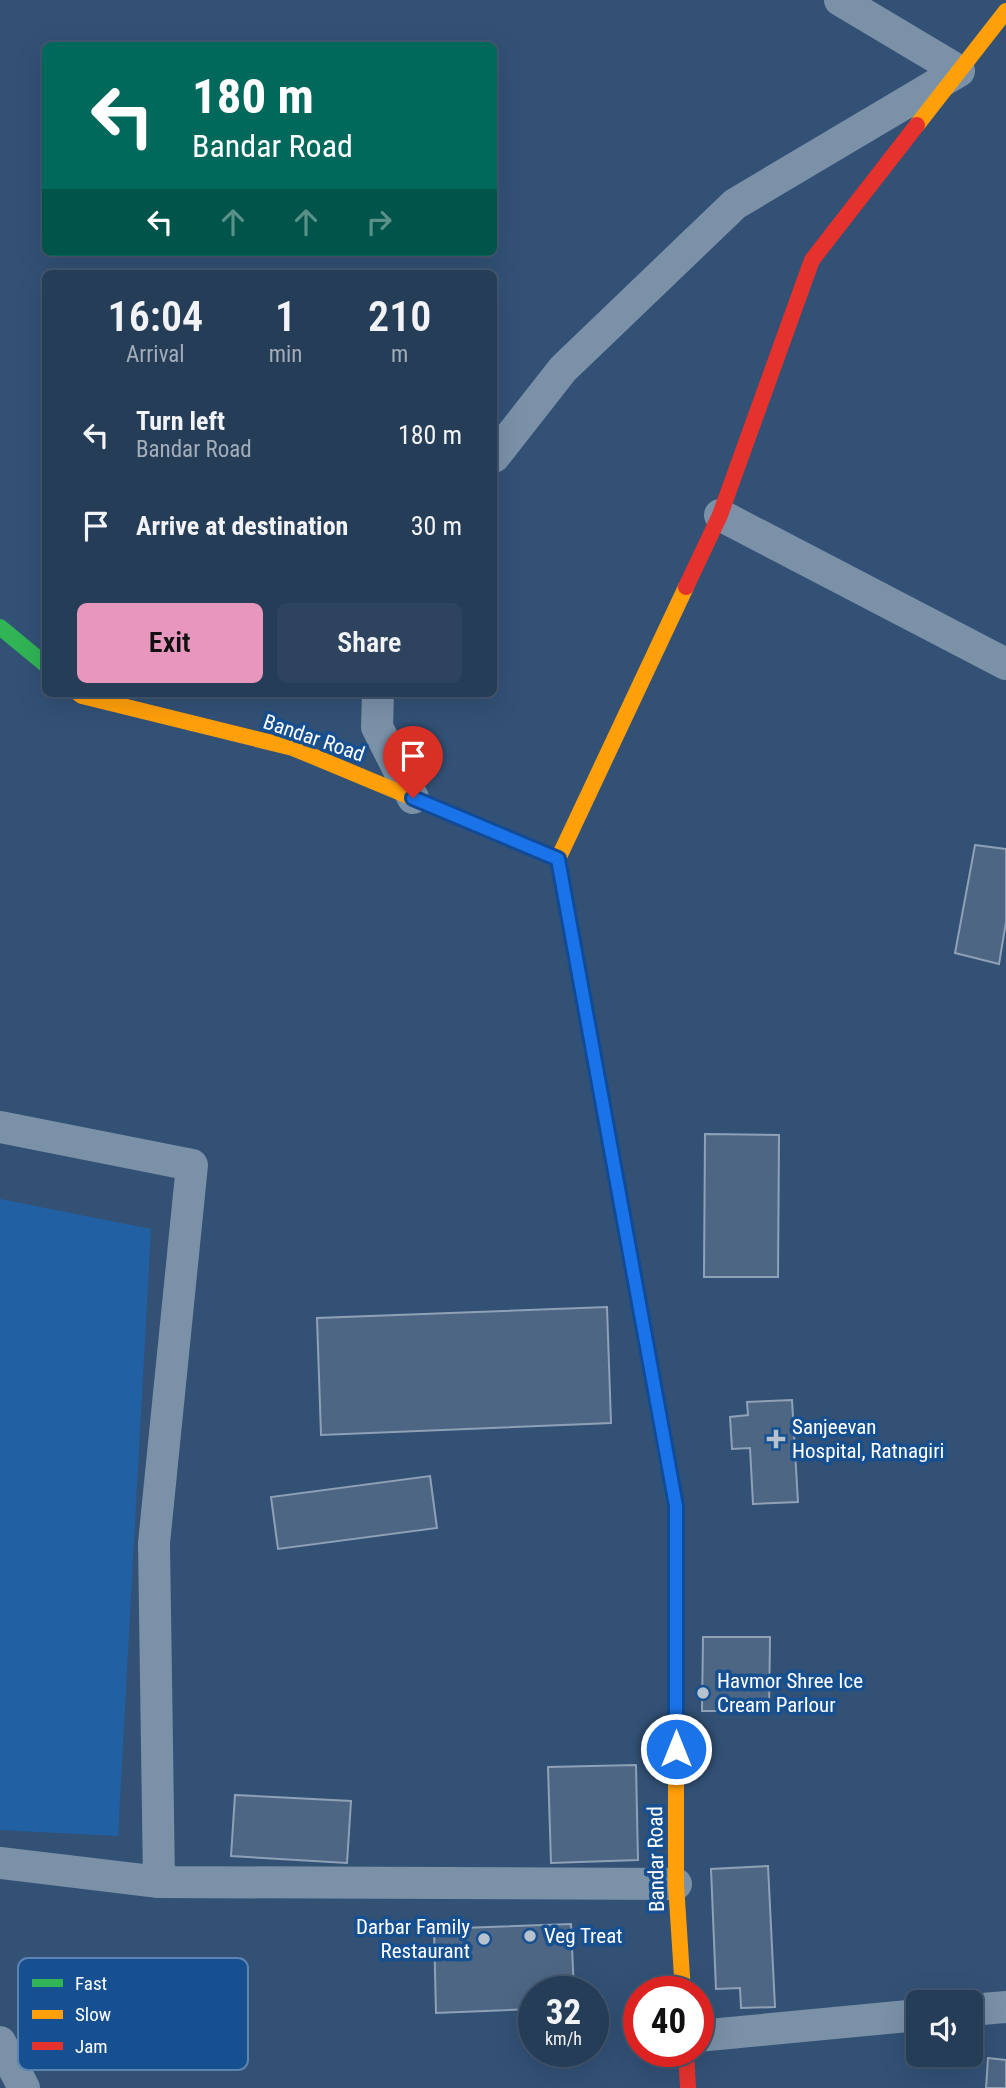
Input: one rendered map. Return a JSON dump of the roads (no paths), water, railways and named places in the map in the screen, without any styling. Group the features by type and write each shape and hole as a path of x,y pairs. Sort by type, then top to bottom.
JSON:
{"street":[{"path":"840,0 959,71"},
{"path":"558,859 720,515 812,260 1006,11"},
{"path":"497,453 563,369 735,204 959,71"},
{"path":"720,515 1006,664"},
{"path":"0,627 42,662"},
{"name":"Bandar Road","path":"86,697 293,748 558,859 676,1506 676,1884 682,1976"},
{"path":"378,697 377,727 413,798"},
{"path":"0,1127 192,1165 154,1543 159,1882"},
{"path":"0,1863 159,1882 676,1884"},
{"path":"983,2009 1006,2007"},
{"path":"714,2034 906,2016"},
{"path":"0,2042 24,2088"},
{"path":"687,2067 688,2088"}],"place":[{"name":"Sanjeevan Hospital, Ratnagiri","path":"776,1439"},
{"name":"Havmor Shree Ice Cream Parlour","path":"703,1693"},
{"name":"Veg Treat","path":"530,1936"},
{"name":"Darbar Family Restaurant","path":"484,1939"}]}
